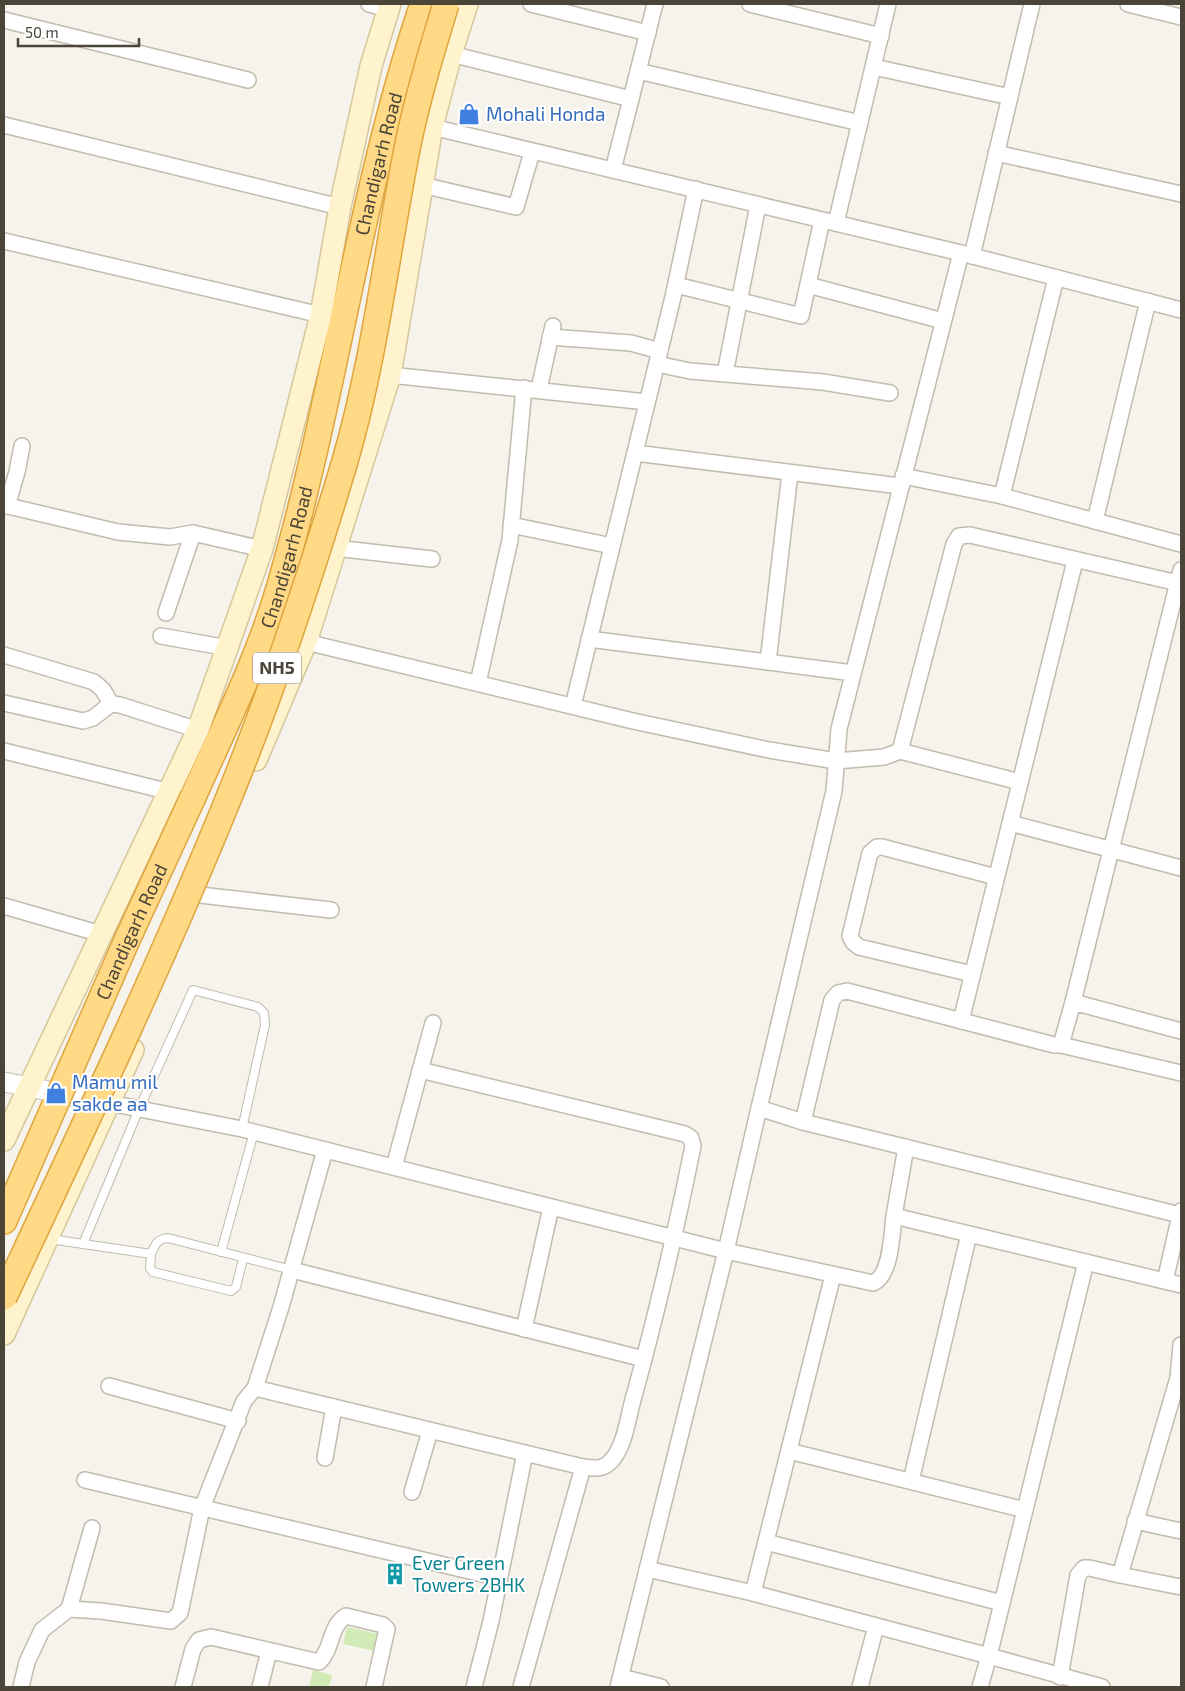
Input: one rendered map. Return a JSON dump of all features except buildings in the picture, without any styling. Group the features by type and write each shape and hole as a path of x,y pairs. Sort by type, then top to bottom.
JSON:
{"highway":[{"name":"Chandigarh Road","path":"4,1220 127,940 253,661 280,586 335,361 393,100 423,4"},
{"name":"NH5","path":"4,1298 96,1102 222,814 283,652 346,457 373,339 408,142 419,95 446,4"}],"main road":[{"path":"4,1334 109,1103 200,894 306,642 390,375 432,127 451,54 468,4"},
{"path":"4,1140 198,730 262,549 321,315 340,207 371,66 382,5"}],"street":[{"path":"531,4 648,33"},
{"path":"613,170 655,4"},
{"path":"750,4 881,36"},
{"path":"676,285 801,316 808,284 860,123 888,4"},
{"path":"661,1687 619,1682 726,1251 834,790 839,730 853,673 943,321 967,254 996,153 1032,4"},
{"path":"1136,5 1181,17"},
{"path":"4,20 248,80"},
{"path":"451,54 631,99"},
{"path":"874,67 1010,97"},
{"path":"638,71 860,123"},
{"path":"4,125 340,207"},
{"path":"432,127 967,254 1181,310"},
{"path":"422,184 516,207 532,152"},
{"path":"996,153 1181,194"},
{"path":"573,706 676,285 696,189"},
{"path":"725,374 758,205"},
{"path":"4,241 321,315"},
{"path":"1002,496 1056,278"},
{"path":"808,284 943,321"},
{"path":"1094,521 1148,301"},
{"path":"478,683 498,595 511,525 532,388 552,331 631,343 658,358 690,371 815,381 890,394"},
{"path":"390,375 532,388 648,402"},
{"path":"22,446 18,472 6,505 118,532 170,537 193,533 262,549"},
{"path":"635,453 790,473 902,481 1002,496 1181,544"},
{"path":"768,662 790,473"},
{"path":"511,525 612,546"},
{"path":"166,613 193,533"},
{"path":"900,751 954,544 959,536 970,535 1075,561 1180,577 1061,1045"},
{"path":"335,548 432,559"},
{"path":"961,1021 1075,561"},
{"path":"161,636 228,648"},
{"path":"589,639 853,673"},
{"path":"306,642 573,706 769,750 836,761 884,757 900,751 1020,782"},
{"path":"4,656 94,682 103,690 112,704 198,730"},
{"path":"4,703 84,721 93,718 112,704"},
{"path":"4,751 170,792"},
{"path":"1010,823 1181,868"},
{"path":"972,974 859,947 853,942 850,936 868,862 873,849 882,847 996,877"},
{"path":"200,894 331,910"},
{"path":"4,906 101,934"},
{"path":"803,1122 832,1000 838,993 847,991 961,1021 1181,1073"},
{"path":"1073,1002 1181,1031"},
{"path":"394,1167 433,1023"},
{"path":"255,1388 583,1467 597,1469 608,1464 618,1450 644,1359 674,1238 693,1146 690,1138 685,1134 420,1070"},
{"path":"4,1082 248,1130 726,1251 873,1283 879,1281 885,1272 906,1147"},
{"path":"759,1108 803,1122 1181,1213 1165,1281"},
{"path":"69,1609 101,1611 171,1621 177,1618 180,1613 202,1508 238,1421 244,1401 255,1388 292,1270 325,1150"},
{"path":"524,1329 551,1207"},
{"path":"894,1216 1181,1285"},
{"path":"911,1481 969,1234"},
{"path":"980,1687 1086,1262"},
{"path":"292,1270 644,1359"},
{"path":"753,1592 833,1275"},
{"path":"1120,1575 1179,1378 1181,1345"},
{"path":"110,1386 238,1421"},
{"path":"325,1458 334,1407"},
{"path":"412,1492 430,1431"},
{"path":"789,1451 1025,1510"},
{"path":"474,1687 525,1453"},
{"path":"521,1687 583,1467"},
{"path":"85,1480 202,1508 233,1513 499,1578"},
{"path":"1135,1521 1181,1531"},
{"path":"21,1687 27,1662 42,1630 69,1609 92,1528"},
{"path":"766,1542 1002,1603"},
{"path":"1060,1677 1078,1575 1084,1568 1181,1587"},
{"path":"648,1569 753,1592 1102,1687"},
{"path":"183,1687 193,1649 199,1640 211,1637 319,1662 326,1655 337,1624 346,1616 383,1625 387,1629 374,1687"},
{"path":"860,1687 876,1626"},
{"path":"260,1687 269,1651"}],"lane":[{"path":"82,1244 139,1109 193,990 258,1007 264,1014 265,1025 248,1130 221,1252"},
{"path":"243,1259 236,1287 231,1291 153,1272 150,1268 151,1254 156,1243 168,1238 243,1259 292,1270"},
{"path":"46,1239 151,1254"}],"green space":[{"path":"347,1627 382,1635 379,1652 343,1644"},
{"path":"313,1670 332,1675 329,1687 309,1687"}],"place":[{"name":"Mohali Honda","path":"469,114"},
{"name":"Mamu mil sakde aa","path":"56,1093"},
{"name":"Ever Green Towers 2BHK","path":"395,1574"}]}
